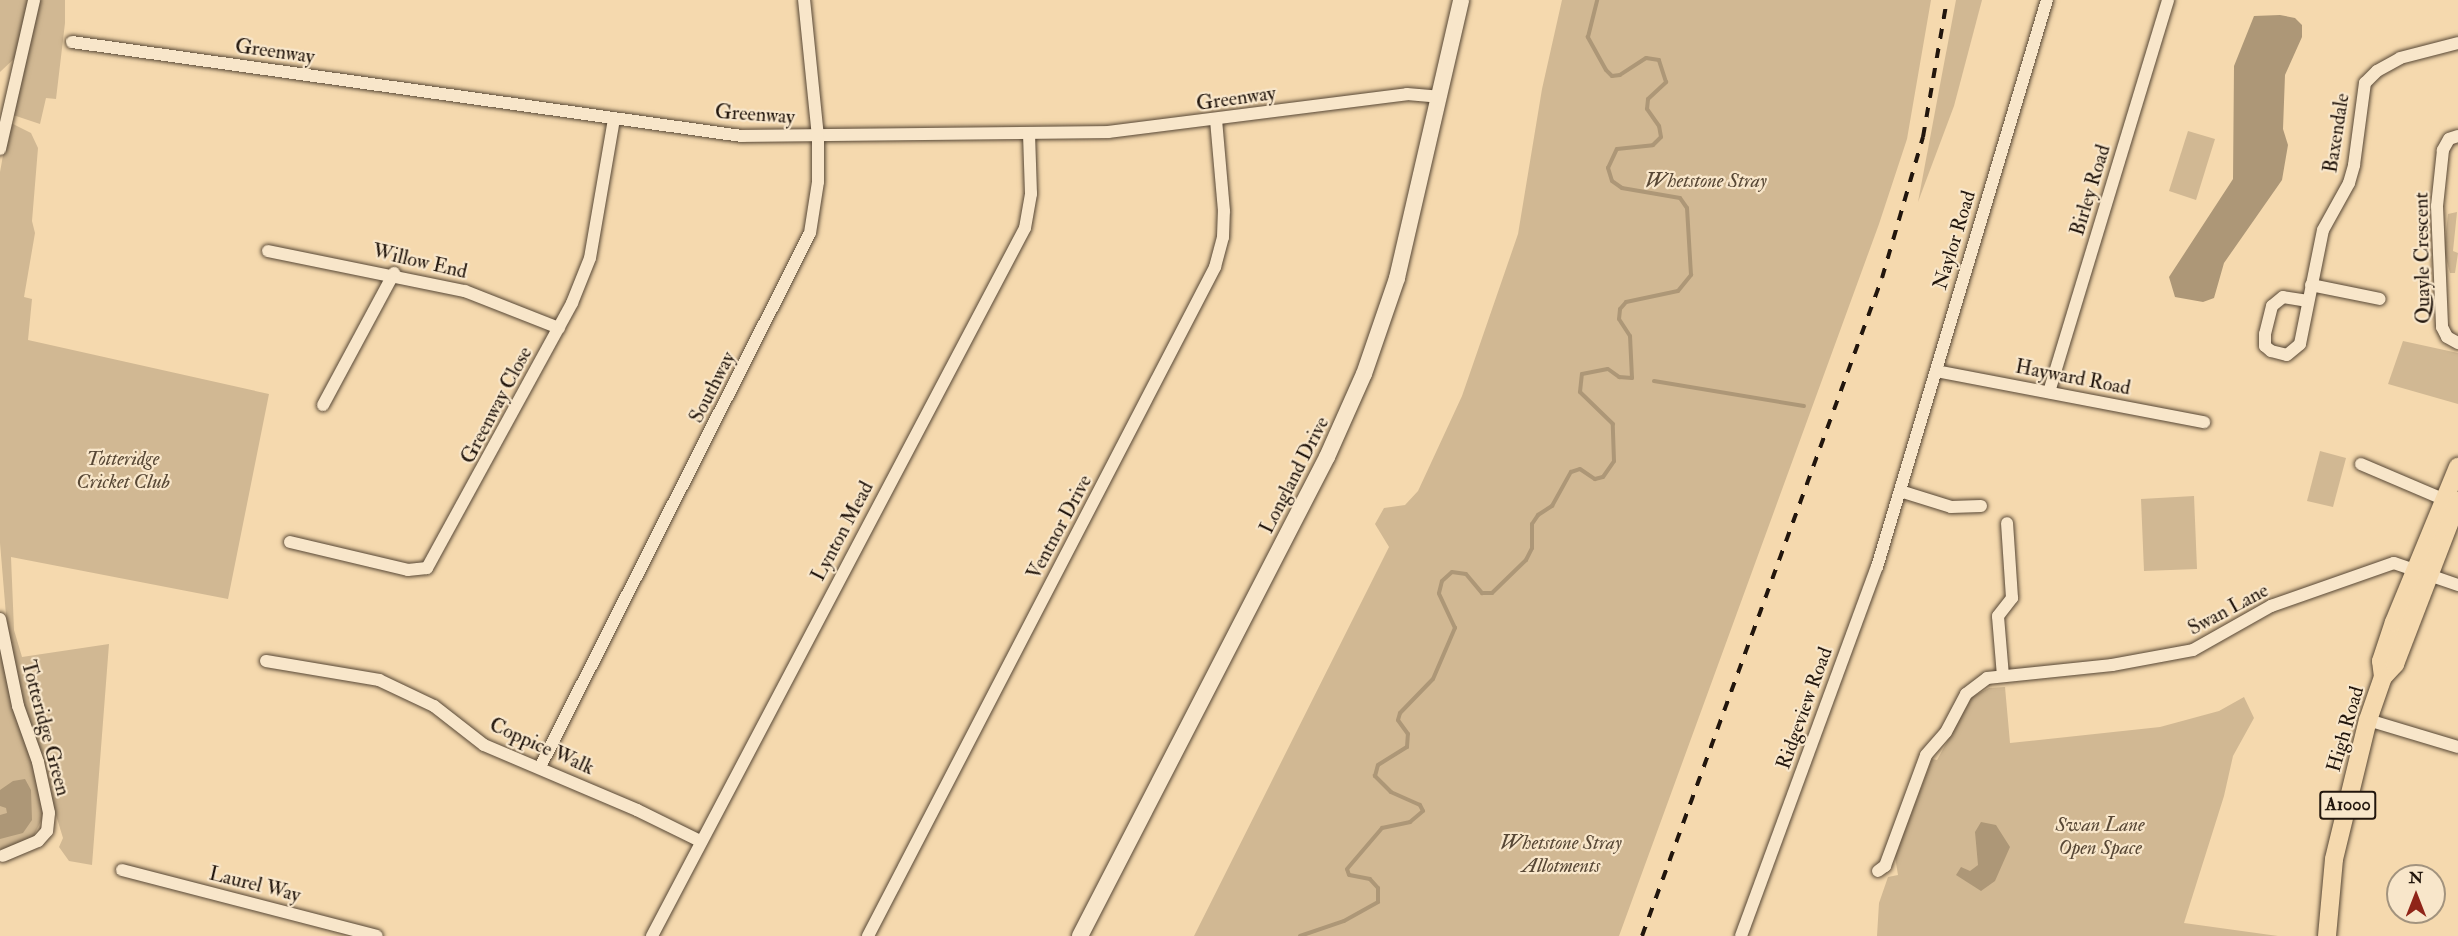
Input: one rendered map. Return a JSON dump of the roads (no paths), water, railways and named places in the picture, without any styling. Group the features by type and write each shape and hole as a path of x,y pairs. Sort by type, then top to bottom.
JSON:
{"main road":[{"name":"High Road","path":"2327,936 2334,859 2368,720 2384,677 2381,661 2453,502 2458,467"}],"street":[{"path":"0,149 34,0"},
{"name":"Southway","path":"540,767 802,254 818,182 818,137 804,0"},
{"name":"Longland Drive","path":"1080,936 1350,409 1397,278 1461,0"},
{"name":"Naylor Road","path":"1900,492 2047,0"},
{"name":"Birley Road","path":"2049,392 2168,0"},
{"name":"Greenway","path":"72,42 742,136 1029,135 1108,132 1407,94 1439,97"},
{"name":"Baxendale","path":"2308,301 2283,297 2272,306 2265,334 2265,346 2271,351 2287,355 2295,352 2308,301 2323,230 2349,183 2365,83 2377,70 2400,58 2458,43"},
{"name":"Greenway Close","path":"290,542 408,570 427,568 558,328 590,258 614,119"},
{"name":"Ventnor Drive","path":"868,936 1215,267 1223,237 1224,211 1216,120"},
{"name":"Lynton Mead","path":"652,936 700,841 1025,228 1031,194 1029,135"},
{"name":"Quayle Crescent","path":"2455,342 2442,327 2438,206 2444,150 2449,139 2458,136"},
{"name":"Willow End","path":"268,251 394,273 465,291 558,328"},
{"path":"323,405 394,273"},
{"path":"2311,285 2380,299"},
{"name":"Hayward Road","path":"1936,371 2204,422"},
{"path":"2361,464 2453,502"},
{"path":"1900,492 1951,507 1981,506"},
{"name":"Ridgeview Road","path":"1741,936 1877,567 1900,492"},
{"path":"2003,676 1998,616 2013,598 2007,523"},
{"name":"Swan Lane","path":"1878,871 1885,866 1926,755 1946,732 1974,686 2003,676 2112,665 2193,650 2271,606 2340,579 2394,563 2421,570 2458,585"},
{"name":"Totteridge Green","path":"0,619 18,706 38,762 49,813 47,831 38,841 3,856"},
{"name":"Coppice Walk","path":"266,661 379,680 434,706 484,745 540,767 700,841"},
{"path":"2368,720 2458,747"},
{"name":"Laurel Way","path":"122,870 378,936"}],"waterway":[{"path":"1300,936 1344,921 1378,902 1378,888 1370,879 1349,875 1347,869 1382,828 1410,822 1423,811 1420,805 1391,792 1375,776 1378,765 1407,747 1408,734 1398,720 1400,713 1433,679 1455,628 1439,593 1442,581 1452,572 1466,574 1482,593 1492,593 1526,560 1532,548 1532,524 1538,515 1552,506 1571,472 1580,469 1595,479 1603,477 1614,461 1613,424 1580,392 1582,374 1608,369 1619,377 1632,378 1630,336 1619,319 1620,309 1626,302 1678,291 1691,275 1687,208 1680,198 1622,188 1612,181 1608,168 1617,149 1653,145 1661,137 1659,126 1647,109 1648,99 1666,82 1659,60 1646,58 1620,75 1612,76 1606,70 1588,37 1597,0"},
{"path":"1654,381 1804,406"}],"railway":[{"path":"1642,936 1882,278 1923,137 1947,0"}],"park label":[{"name":"Whetstone Stray","path":"1706,180"},
{"name":"Totteridge Cricket Club","path":"123,470"},
{"name":"Swan Lane Open Space","path":"2100,836"},
{"name":"Whetstone Stray Allotments","path":"1561,854"}]}
